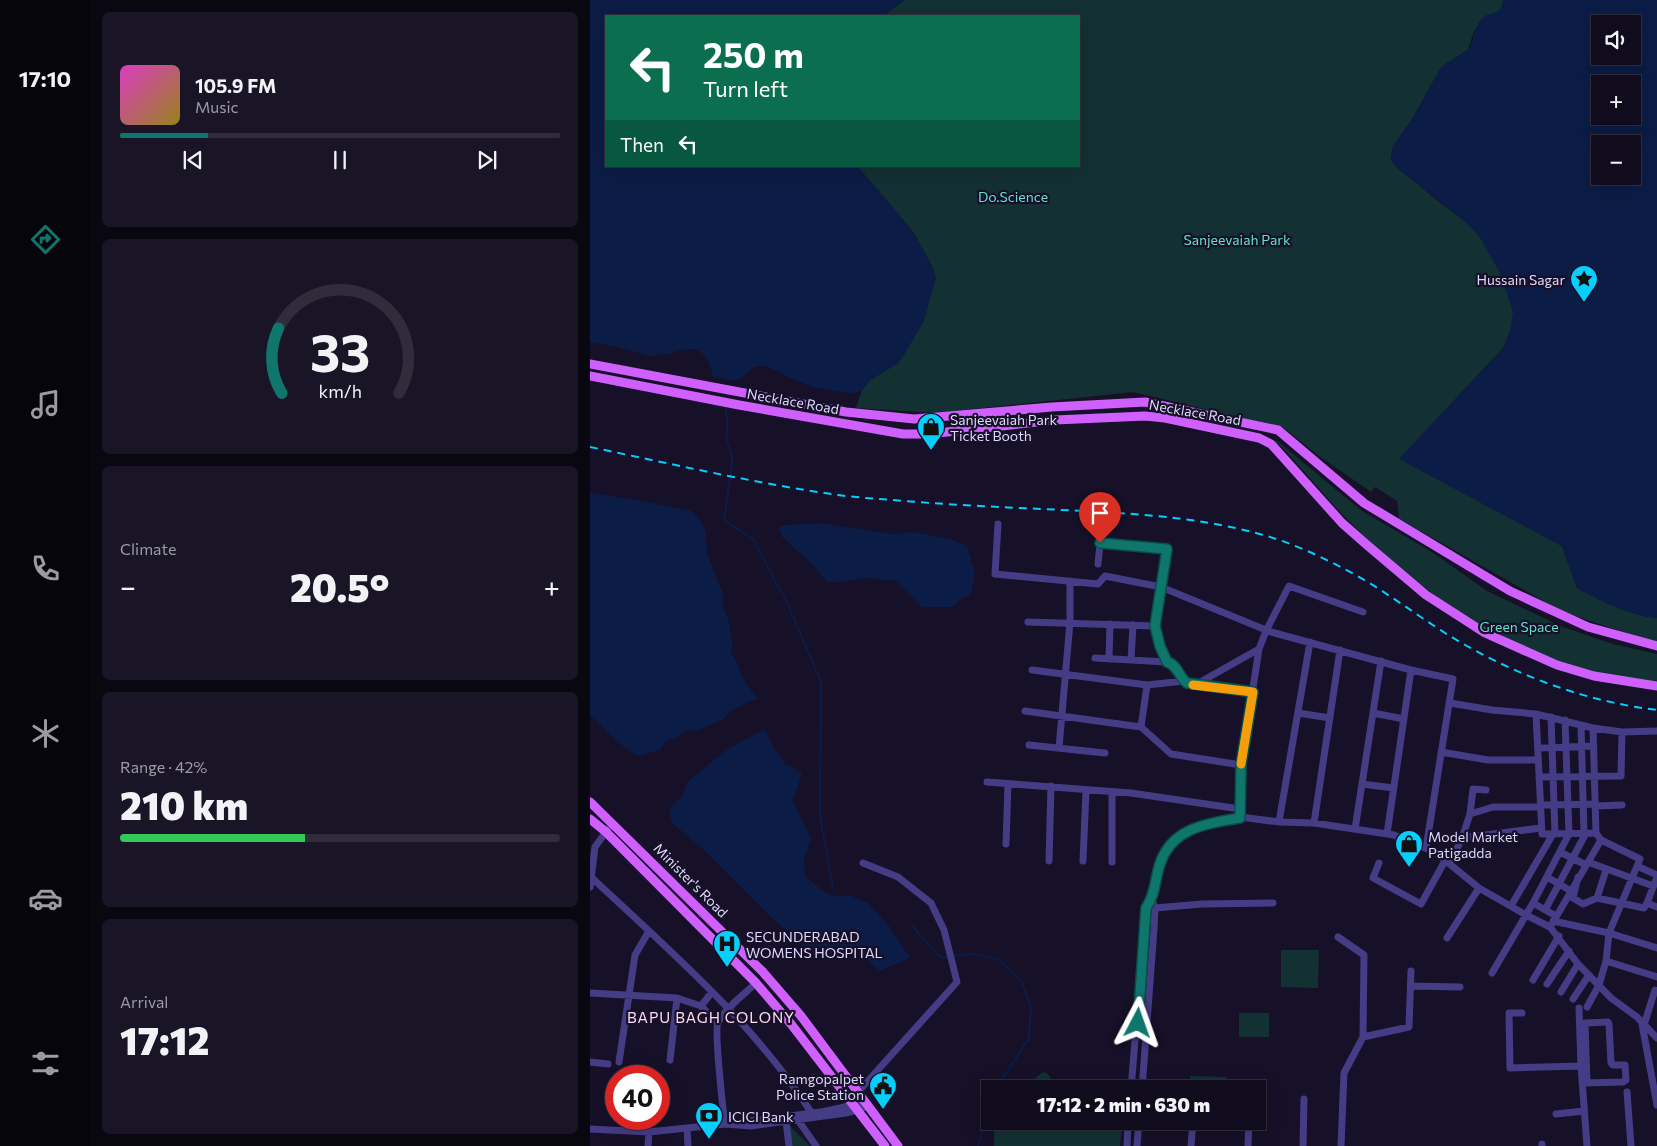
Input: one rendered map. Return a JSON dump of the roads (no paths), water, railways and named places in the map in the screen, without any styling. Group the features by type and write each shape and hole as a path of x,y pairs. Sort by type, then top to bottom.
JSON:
{"main road":[{"name":"Necklace Road","path":"590,364 846,412 914,419 1052,407 1144,402 1278,430 1364,503 1510,591 1588,627 1657,646"},
{"name":"Necklace Road","path":"590,376 903,434 929,434 1054,420 1145,416 1164,418 1259,438 1271,444 1342,522 1367,545 1426,595 1485,633 1557,665 1594,676 1657,686"},
{"path":"1144,402 1145,416"},
{"path":"913,434 914,419"},
{"path":"1271,444 1278,430"},
{"name":"Minister's Road","path":"590,802 762,970 801,1016 898,1146"},
{"name":"Minister's Road","path":"590,818 756,983 885,1146"}],"street":[{"path":"998,524 995,574 1098,584 1105,576 1160,586 1266,630 1411,670 1453,679 1426,848"},
{"path":"1098,564 1100,543 1167,549 1155,626 1160,646 1167,662"},
{"path":"1059,748 1070,622 1070,581"},
{"path":"1240,818 1241,765 1259,648 1266,630 1289,586 1364,612"},
{"path":"1028,622 1155,626"},
{"path":"1109,659 1110,624"},
{"path":"1131,660 1133,625"},
{"path":"1279,822 1310,642"},
{"path":"1194,685 1259,648"},
{"path":"1314,824 1340,650"},
{"path":"1095,658 1167,662 1173,664 1184,681"},
{"path":"1355,829 1381,661"},
{"path":"1032,670 1147,685 1184,681 1194,685 1253,692"},
{"path":"1387,834 1411,670"},
{"path":"1141,726 1147,685"},
{"path":"1450,702 1492,710 1536,714 1593,728 1622,732 1657,731"},
{"path":"1026,711 1141,726 1171,754 1241,765"},
{"path":"1298,713 1330,718"},
{"path":"1373,713 1404,719"},
{"path":"1536,714 1542,834 1596,833"},
{"path":"1511,906 1554,834 1551,718"},
{"path":"1492,973 1533,903 1569,834 1565,720"},
{"path":"1545,910 1584,833 1580,725"},
{"path":"1584,1083 1581,1066 1583,1007 1599,985 1606,961 1609,933 1640,859 1601,840 1596,833 1593,728"},
{"path":"1539,777 1621,776 1622,732"},
{"path":"1029,744 1105,752"},
{"path":"1538,748 1594,746"},
{"path":"1441,752 1488,760 1538,760"},
{"path":"987,782 1131,793 1240,809"},
{"path":"1006,844 1008,784"},
{"path":"1362,784 1393,788"},
{"path":"1049,860 1051,786"},
{"path":"1379,863 1373,878 1421,904 1462,838 1470,814 1473,789 1486,790"},
{"path":"1083,861 1086,790"},
{"path":"1112,792 1112,862"},
{"path":"1470,814 1493,807 1583,804 1622,805"},
{"path":"1132,1080 1146,908 1152,899 1160,862 1165,851 1178,836 1185,832 1240,818 1314,824 1387,834 1426,848 1448,861 1479,888 1526,915 1609,933 1657,947"},
{"path":"590,887 595,847 613,824"},
{"path":"1462,838 1541,828"},
{"path":"1553,921 1601,840"},
{"path":"1560,852 1587,864 1653,886"},
{"path":"858,1092 957,982 944,930 932,903 898,877 863,863"},
{"path":"1578,877 1573,898 1583,904 1597,898 1644,908 1657,876 1637,866"},
{"path":"1597,898 1606,870"},
{"path":"591,877 729,1008 799,1093 811,1112"},
{"path":"1547,877 1571,891"},
{"path":"1447,938 1479,888"},
{"path":"1143,1080 1155,908 1152,899"},
{"path":"1155,908 1202,904 1273,903"},
{"path":"1533,903 1545,910 1553,921 1559,936 1578,964 1611,998 1630,1011 1657,1038"},
{"path":"1647,903 1657,907"},
{"path":"619,1062 634,955 649,931"},
{"path":"1533,980 1559,936"},
{"path":"1338,937 1364,955 1363,1037 1344,1072 1341,1146"},
{"path":"1547,984 1569,951"},
{"path":"1606,961 1657,977"},
{"path":"1561,992 1578,964"},
{"path":"1363,1037 1408,1028 1411,971"},
{"path":"1573,999 1589,975"},
{"path":"717,1023 729,1008 756,983"},
{"path":"1411,986 1460,987"},
{"path":"1655,990 1643,1024 1657,1104"},
{"path":"701,1006 712,992"},
{"path":"590,993 677,998 701,1006 717,1023 721,1095 725,1124"},
{"path":"670,1060 677,998"},
{"path":"1139,1000 1149,1000"},
{"path":"1522,1013 1509,1013 1510,1068 1581,1066"},
{"path":"1582,1023 1609,1022 1611,1064 1613,1066 1625,1065 1626,1080 1623,1082 1584,1083"},
{"path":"1582,1023 1584,1111 1587,1146"},
{"path":"590,1062 608,1064"},
{"path":"1627,1092 1631,1146"},
{"path":"1303,1146 1304,1099"},
{"path":"590,1129 649,1132 725,1124 751,1126 798,1120 856,1108 866,1103"},
{"path":"739,1125 750,1121 811,1112 856,1108"},
{"path":"1556,1114 1584,1111"},
{"path":"798,1120 816,1146"},
{"path":"786,1122 789,1146"},
{"path":"687,1128 688,1146"},
{"path":"1127,1146 1128,1130"},
{"path":"1137,1146 1138,1130"},
{"path":"1191,1146 1192,1130"},
{"path":"1248,1146 1249,1130"},
{"path":"648,1146 649,1132"}],"water":[{"path":"590,0 904,0 884,15 605,15 605,167 858,167 913,234 936,277 924,321 898,363 870,380 862,390 853,394 816,388 790,378 767,366 756,366 742,378 733,381 713,376 706,357 695,349 651,356 590,342"},
{"name":"Hussain Sagar","path":"1503,0 1657,0 1657,618 1626,611 1577,588 1562,546 1399,459 1503,348 1510,333 1513,312 1501,275 1477,233 1455,213 1397,168 1391,159 1393,146 1413,118 1440,69 1468,50 1480,21 1501,8"},
{"path":"590,492 690,510 699,518 706,532 707,553 723,594 723,607 733,642 731,652 742,677 758,699 731,711 724,719 696,731 687,730 676,738 666,741 660,750 638,756 619,743 590,715"},
{"path":"821,523 893,534 913,532 954,540 967,546 975,574 971,594 952,607 922,607 896,581 866,578 827,582 814,566 782,537 779,528 785,525"},
{"path":"761,731 766,732 772,745 786,765 793,767 802,774 793,800 811,839 804,861 806,878 831,896 852,896 868,903 889,926 910,958 879,971 864,957 859,949 852,949 839,955 819,957 772,918 704,850 672,823 669,811 673,804 683,795 687,783 728,749"}],"waterway":[{"path":"725,405 728,424 726,437 732,455 732,465 724,520 753,539 788,605 821,682 820,816 833,889"},
{"path":"912,926 941,958 948,957"},
{"path":"952,956 973,954 998,959 1022,982 1031,1007 1029,1038 1002,1080"},
{"path":"978,1146 982,1130"}],"railway":[{"path":"590,447 744,479 838,495 949,504 1149,515 1192,520 1256,533 1299,548 1341,567 1368,582 1454,639 1512,669 1583,695 1657,710"}],"place":[{"name":"Hussain Sagar","path":"1584,303"},
{"name":"Sanjeevaiah Park Ticket Booth","path":"931,451"},
{"name":"Model Market Patigadda","path":"1409,868"},
{"name":"SECUNDERABAD WOMENS HOSPITAL","path":"727,968"},
{"name":"Ramgopalpet Police Station","path":"883,1110"},
{"name":"ICICI Bank","path":"709,1140"}],"district":[{"name":"BAPU BAGH COLONY","path":"711,1017"}],"park label":[{"name":"Do.Science","path":"1013,196"},
{"name":"Sanjeevaiah Park","path":"1237,239"},
{"name":"Green Space","path":"1519,626"}]}
